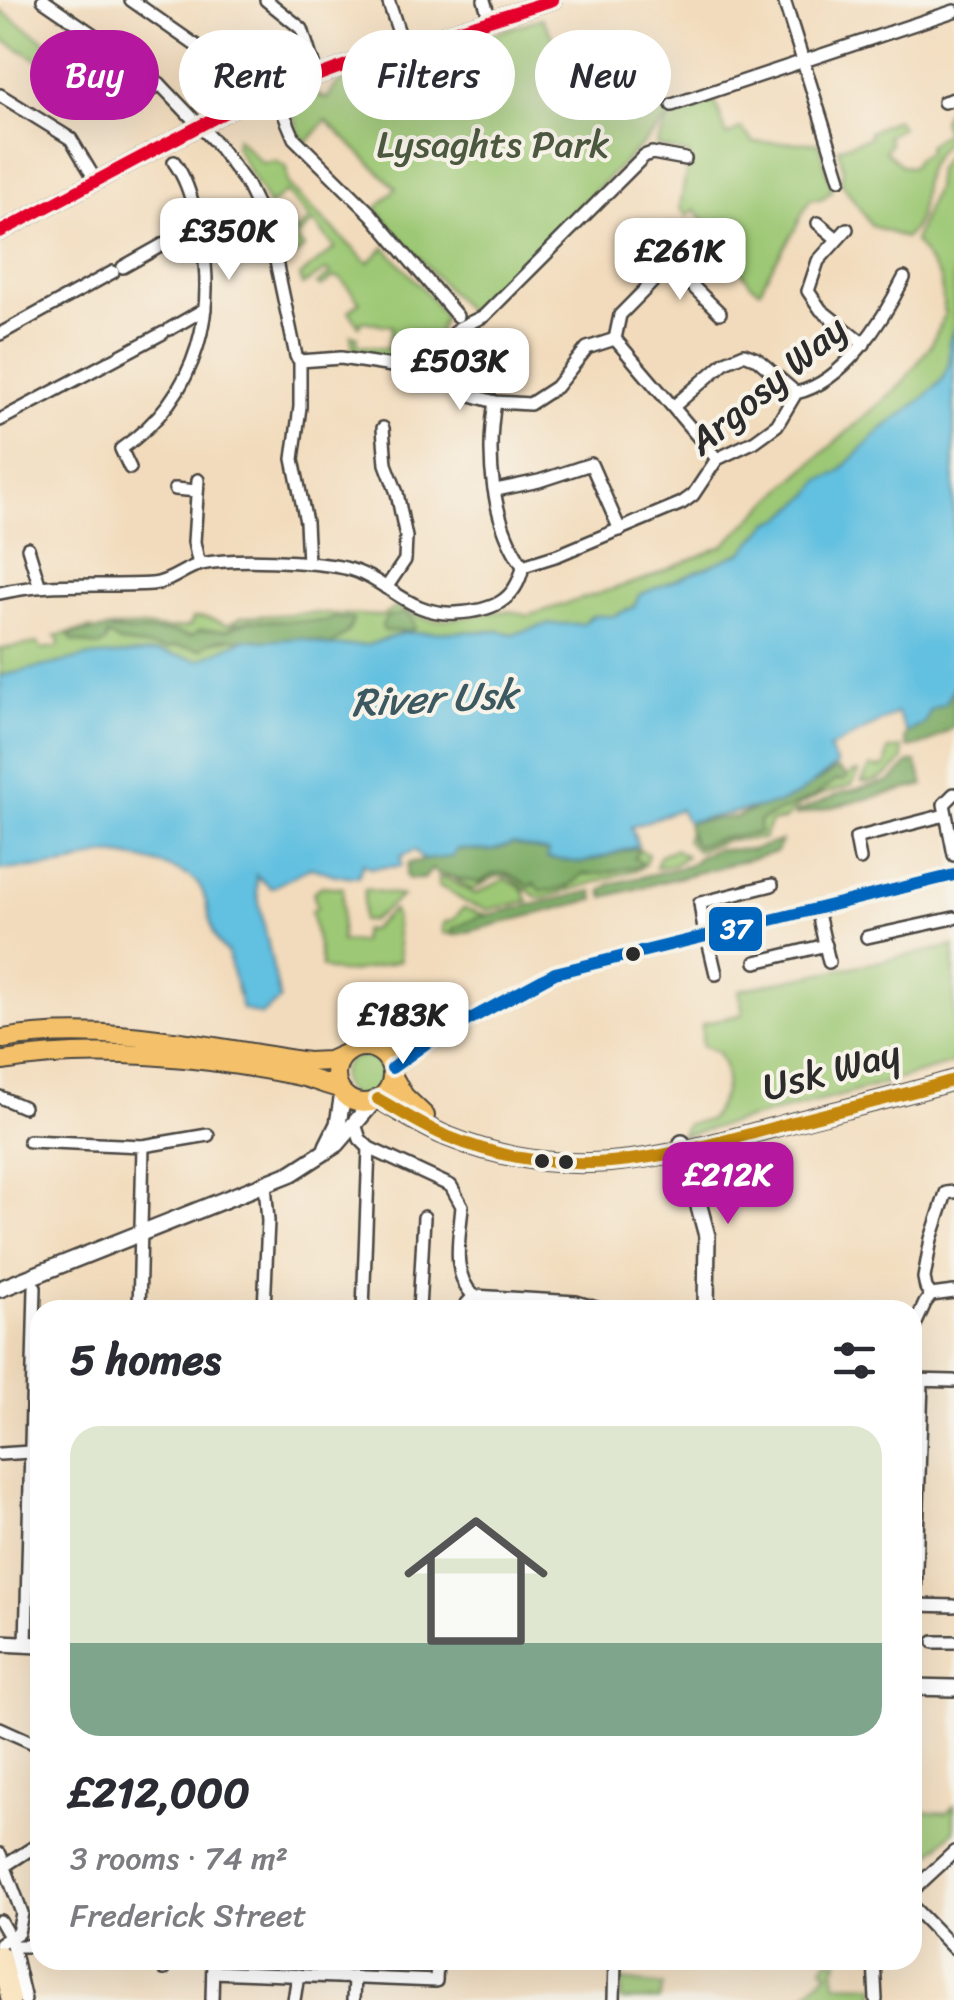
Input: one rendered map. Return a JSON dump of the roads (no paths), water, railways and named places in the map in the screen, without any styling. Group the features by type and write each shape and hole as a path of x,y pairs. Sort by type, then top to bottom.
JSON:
{"main road":[{"path":"4,1039 112,1034 307,1062 328,1061 359,1047 373,1048 385,1056 392,1072 388,1090 377,1100 357,1102 341,1091 298,1076 120,1054 78,1052 4,1061"},
{"path":"341,1091 336,1073 347,1052"},
{"name":"Usk Way","path":"377,1100 448,1136 516,1158 604,1164 645,1160 954,1071"},
{"name":"Usk Way","path":"392,1072 412,1107 436,1123 510,1148 568,1154 683,1148 954,1080"},
{"path":"6,1946 10,2000"},
{"path":"0,1977 10,2000"}],"street":[{"path":"43,0 160,84 246,183 270,233 300,361 300,408 293,459 306,522 308,563"},
{"path":"131,0 179,34"},
{"path":"266,0 302,30"},
{"path":"388,0 398,30"},
{"path":"484,0 490,20"},
{"path":"459,30 553,0"},
{"path":"784,0 840,179"},
{"path":"672,105 954,11"},
{"path":"0,94 71,139 96,181"},
{"path":"0,232 212,120"},
{"path":"287,120 294,138 371,214 457,316"},
{"path":"300,361 341,358 398,367 435,357 458,328 484,316 644,156 685,159"},
{"path":"130,468 120,449 144,433 191,367 200,345 208,284 204,250 188,185 174,162"},
{"path":"818,223 836,238"},
{"path":"0,334 198,225"},
{"path":"847,228 815,266 808,291 821,310 864,344"},
{"path":"204,250 270,233"},
{"path":"615,339 620,315 681,253"},
{"path":"670,264 720,313"},
{"name":"Argosy Way","path":"523,566 620,530 690,498 717,459 777,425 796,392 811,389 864,344 880,324 904,278"},
{"path":"0,420 204,309"},
{"path":"435,357 464,391 496,402 537,402 556,387 586,348 615,339"},
{"path":"615,339 717,459"},
{"path":"673,407 725,362 744,354 757,358 796,392"},
{"path":"0,593 39,584 156,584 199,564 308,563 358,572 427,610 456,613 487,609 512,595 520,584 523,566 506,539 496,490 489,441 496,402"},
{"path":"383,428 386,464 406,537 405,560 386,588"},
{"path":"496,490 591,464 620,530"},
{"path":"175,489 198,486 194,542 199,564"},
{"path":"28,548 39,584"},
{"path":"954,794 944,804 954,855"},
{"path":"860,859 856,838 944,815"},
{"path":"392,1072 428,1042 554,973 954,875"},
{"path":"716,974 700,904 772,886"},
{"path":"817,910 830,962"},
{"path":"867,936 954,918"},
{"path":"756,962 826,945"},
{"path":"373,1048 428,1042"},
{"path":"319,1158 338,1124 341,1091"},
{"path":"0,1097 23,1107"},
{"path":"0,1289 265,1184 319,1158 377,1100"},
{"path":"354,1124 369,1148 451,1186 459,1196 459,1270 464,1286 474,1296 542,1300"},
{"path":"29,1141 143,1146 208,1135"},
{"path":"138,1300 143,1146"},
{"path":"362,1300 369,1148"},
{"path":"683,1148 707,1236 706,1300"},
{"path":"264,1300 268,1221 265,1184"},
{"path":"931,1295 924,1278 931,1239 946,1194 954,1192"},
{"path":"420,1300 424,1217"},
{"path":"35,1287 35,1300"},
{"path":"922,1307 931,1295 954,1292"},
{"path":"470,1300 474,1296"},
{"path":"922,1381 954,1381"},
{"path":"0,1454 30,1452"},
{"path":"922,1605 954,1606"},
{"path":"934,1642 954,1642"},
{"path":"0,1643 30,1645"},
{"path":"922,1687 954,1688"},
{"path":"0,1728 30,1742"},
{"path":"6,1946 18,1933 22,1913 3,1860 30,1848"},
{"path":"922,1881 954,1852"},
{"path":"922,1916 954,1949"},
{"path":"0,1921 25,2000"},
{"path":"212,2000 213,1970"},
{"path":"251,1970 436,1981 437,1970"},
{"path":"345,1970 354,2000"},
{"path":"614,2000 615,1970"},
{"path":"874,1970 876,2000"},
{"path":"294,2000 298,1975"}],"water":[{"name":"River Usk","path":"954,327 954,685 946,703 930,710 925,723 907,733 897,713 829,749 837,765 798,795 777,804 687,822 680,809 631,827 638,846 582,863 547,858 548,852 513,844 491,851 457,849 452,857 423,860 415,850 401,856 401,866 370,868 363,863 358,877 311,867 271,888 256,875 280,1000 261,1015 242,1009 227,952 216,939 201,888 184,874 156,863 111,855 62,866 0,870 0,676 86,657 158,652 199,660 245,639 300,638 329,646 368,645 403,633 513,634 550,624 583,624 592,616 613,616 634,607 639,595 743,552 769,523 782,518 811,494 820,480 838,473 881,430 942,380 949,364"}],"park label":[{"name":"Lysaghts Park","path":"493,144"}]}
